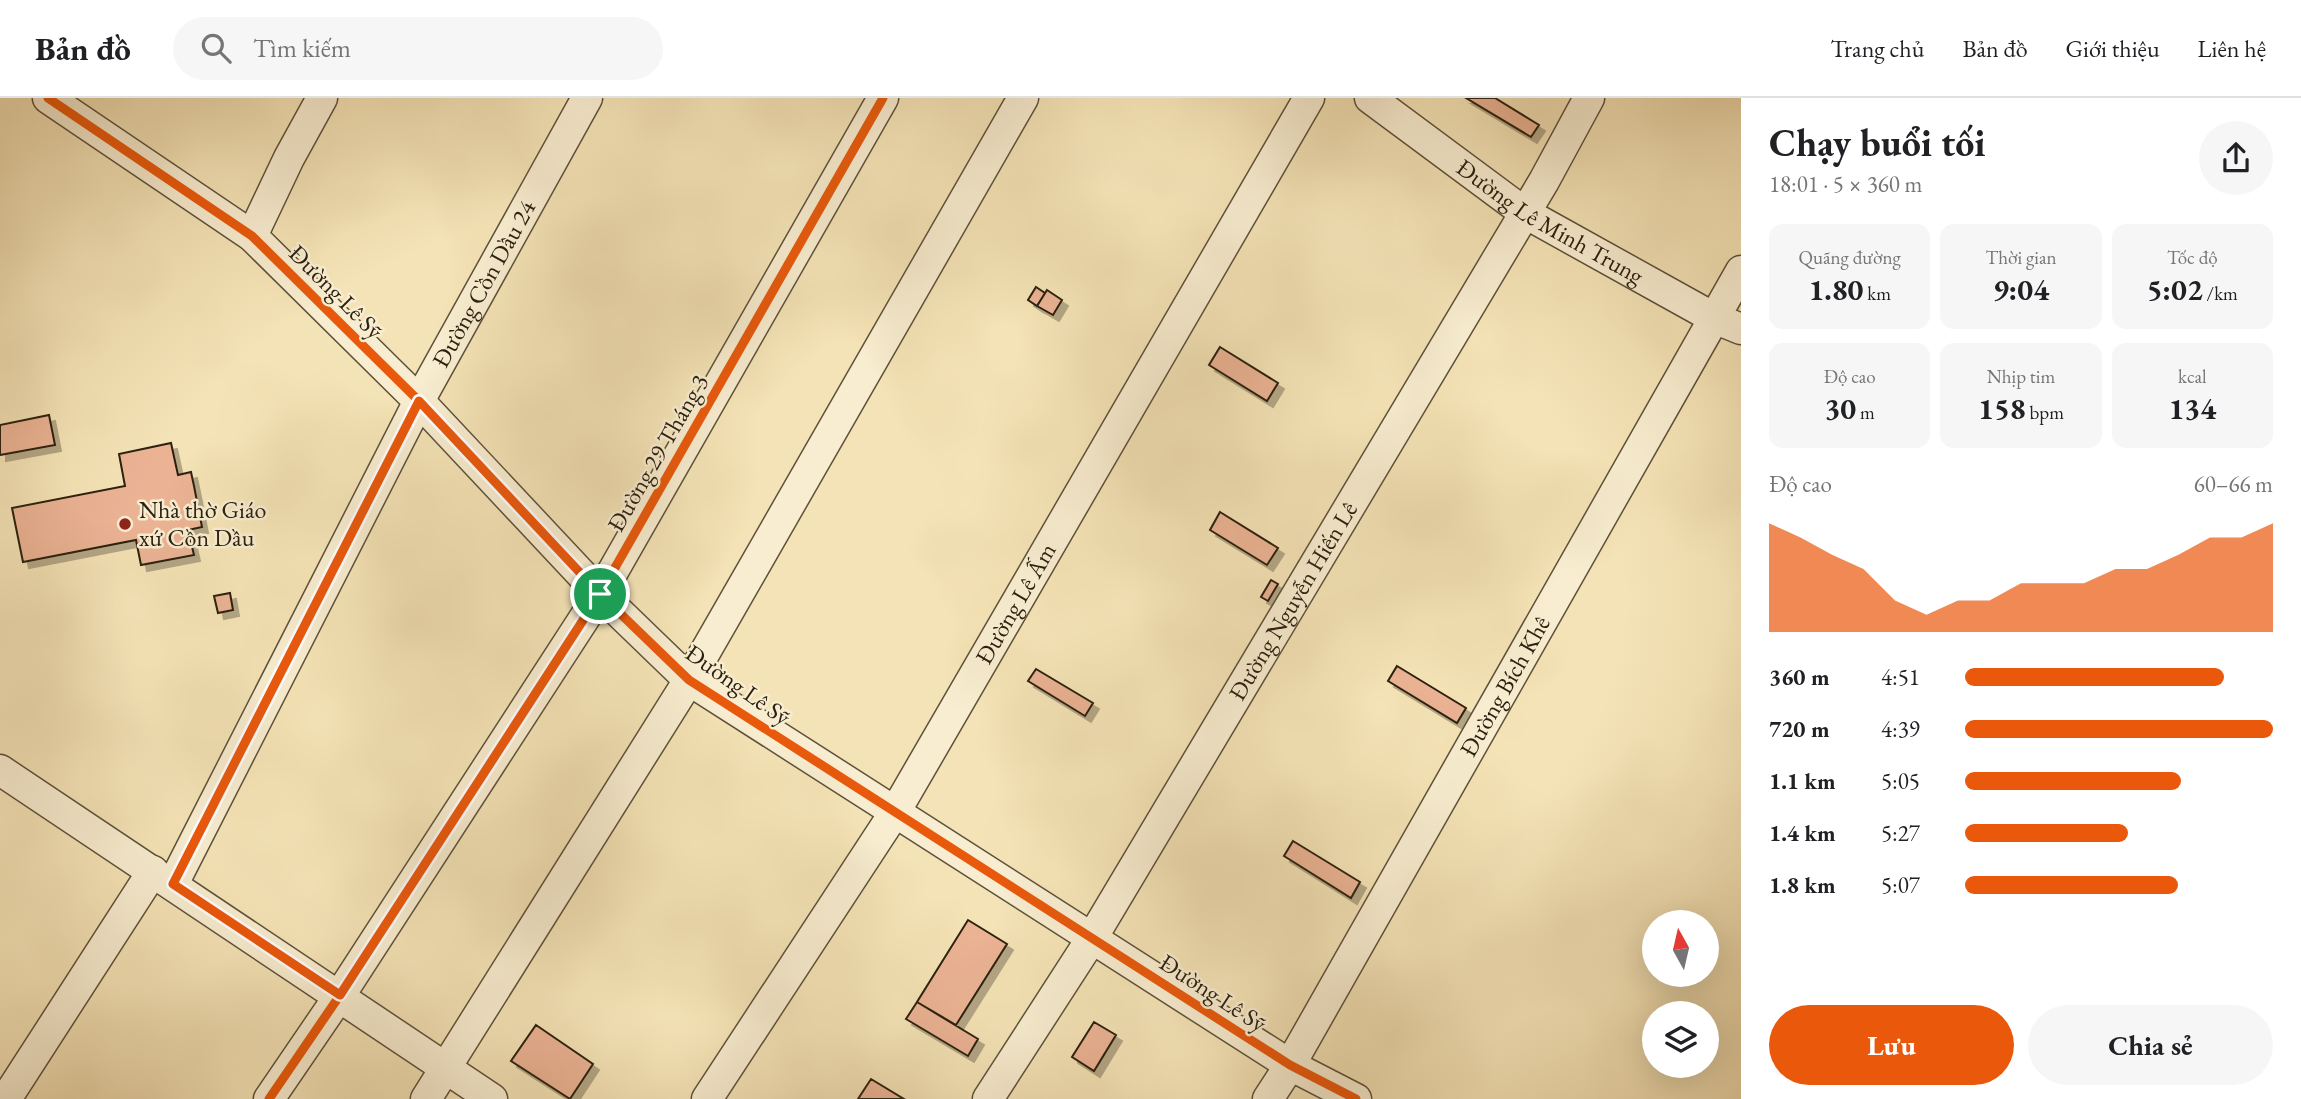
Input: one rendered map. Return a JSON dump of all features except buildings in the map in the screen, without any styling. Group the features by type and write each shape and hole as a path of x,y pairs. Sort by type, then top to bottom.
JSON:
{"street":[{"name":"Đường Lê Sỹ","path":"48,98 253,236 419,401 600,594 689,680 1290,1065 1356,1099"},
{"path":"253,236 289,158 322,98"},
{"name":"Đường Cồn Dầu 24","path":"6,1099 163,877 419,401 587,98"},
{"name":"Đường 29 Tháng 3","path":"269,1099 340,995 600,594 883,98"},
{"path":"426,1099 447,1070 689,680 1023,98"},
{"name":"Đường Lê Ấm","path":"708,1099 895,811 1308,98"},
{"name":"Đường Lê Minh Trung","path":"1370,98 1525,213 1714,318 1741,329"},
{"name":"Đường Nguyễn Hiến Lê","path":"988,1099 1092,938 1525,213 1589,98"},
{"name":"Đường Bích Khê","path":"1268,1099 1290,1065 1741,271"},
{"path":"0,770 492,1099"}],"cycle path":[{"path":"48,98 252,236 419,401 600,594 689,680 1290,1065 1356,1099"},
{"path":"269,1099 340,995 600,594 883,98"}],"place":[{"name":"Nhà thờ Giáo xứ Cồn Dầu","path":"125,524"}],"route":[{"path":"419,401 600,594 340,995 173,884 419,401"}]}
